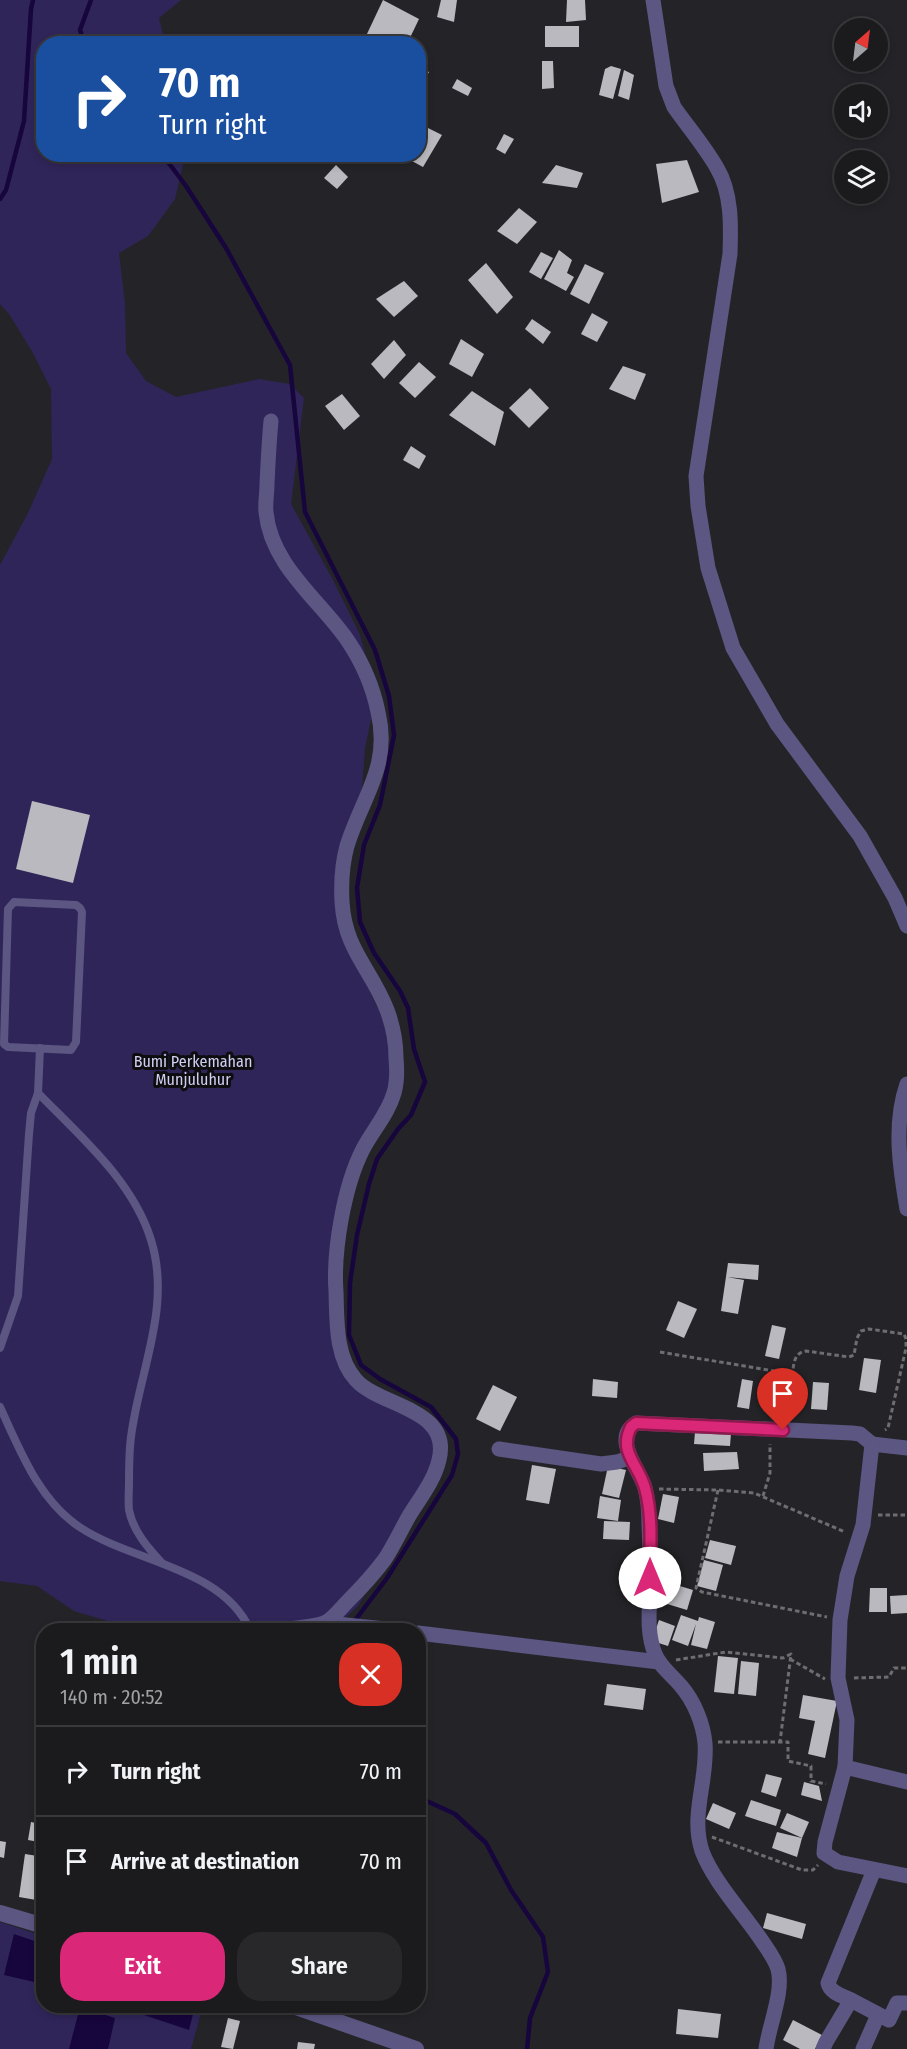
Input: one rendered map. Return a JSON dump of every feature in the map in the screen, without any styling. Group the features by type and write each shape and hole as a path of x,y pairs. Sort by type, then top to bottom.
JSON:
{"street":[{"path":"652,0 669,96 674,107 717,168 725,191 730,218 730,254 696,476 698,506 712,587 737,658 777,724 860,836 895,898 907,926"},
{"path":"271,421 266,512 275,544 283,560 346,639 357,657 372,689 381,731 378,769 345,852 342,900 349,940 378,991 393,1028 397,1068 394,1093 386,1113 364,1147 349,1189 336,1252 338,1330 343,1357 357,1382 419,1414 429,1422 435,1432 440,1452 434,1475 387,1556 332,1623"},
{"path":"907,1084 901,1111 899,1152 907,1209"},
{"path":"766,2049 777,1996 778,1968 703,1853 697,1831 697,1815 705,1773 705,1742 692,1702 659,1662 650,1634 649,1516 645,1488 629,1458 628,1433 636,1423 852,1433 860,1434 872,1444 907,1448"},
{"path":"872,1444 860,1539 847,1576 840,1620 839,1683 847,1720 845,1767 824,1853 838,1862 907,1876"},
{"path":"499,1449 601,1464 629,1458"},
{"path":"426,1634 659,1662"},
{"path":"845,1767 907,1782"},
{"path":"873,1870 828,1987 889,2020 897,2003 907,2003"},
{"path":"0,1913 36,1924"},
{"path":"824,2049 851,2000"},
{"path":"313,2013 416,2049"},
{"path":"863,2049 878,2015"}],"lane":[{"path":"14,902 76,905 82,912 76,1042 71,1050 40,1048 8,1047 4,1044 3,1039 8,909 14,902"},
{"path":"0,1348 18,1296 31,1113 39,1093 40,1048"},
{"path":"39,1093 110,1168 136,1207 152,1241 158,1303 131,1436 129,1510 137,1531 162,1563"},
{"path":"0,1407 24,1459 55,1505 79,1527 196,1580 230,1601 244,1616 247,1623"}],"path":[{"path":"762,1497 770,1473 777,1430 793,1382 796,1356 799,1352 806,1351 849,1357 854,1355 857,1338 861,1331 869,1329 904,1334 906,1348 888,1428 872,1444"},
{"path":"660,1352 786,1373 792,1376"},
{"path":"645,1488 754,1493 860,1539"},
{"path":"718,1490 696,1588 702,1592 840,1620"},
{"path":"864,1515 907,1515"},
{"path":"659,1662 726,1652 783,1658 791,1654 780,1742"},
{"path":"790,1659 839,1683 889,1677 894,1668 907,1668"},
{"path":"705,1742 788,1742 788,1761 811,1766 811,1781 839,1787"},
{"path":"697,1831 802,1870 813,1870 824,1853"}],"green space":[{"name":"Bumi Perkemahan Munjuluhur","path":"0,0 181,0 159,18 163,36 36,36 36,162 183,162 175,199 148,236 119,253 125,304 126,353 146,381 176,397 259,379 290,384 304,398 291,504 360,635 376,695 365,748 359,828 341,897 356,963 403,1060 344,1200 328,1289 343,1363 398,1404 435,1436 439,1469 358,1606 340,1623 114,1623 74,1611 37,1586 0,1581 0,565 28,513 52,459 51,389 33,353 9,314 0,304"},
{"path":"0,1922 36,1934 36,2013 201,2013 191,2049 0,2049"}],"shaded area":[{"path":"14,1934 36,1942 36,1982 4,1975"},
{"path":"78,2013 99,2013 115,2018 108,2049 69,2049"},
{"path":"141,2013 193,2013 189,2030"}],"building":[{"path":"383,0 419,19 411,36 366,36"},
{"path":"441,0 457,0 454,22 437,17"},
{"path":"567,0 585,0 586,20 566,22"},
{"path":"545,26 579,26 579,47 545,47"},
{"path":"542,61 553,61 554,88 542,89"},
{"path":"611,66 621,69 613,99 599,95 605,69"},
{"path":"624,70 634,75 629,100 618,96"},
{"path":"457,79 472,88 468,96 452,88"},
{"path":"426,127 442,135 426,162"},
{"path":"504,134 514,139 505,154 496,149"},
{"path":"687,160 699,192 662,203 656,164"},
{"path":"414,162 426,162 423,167"},
{"path":"336,165 348,177 337,189 324,178"},
{"path":"556,165 583,173 577,188 542,183"},
{"path":"519,208 537,222 517,244 497,231"},
{"path":"559,250 572,260 567,273 574,277 566,291 544,279"},
{"path":"541,252 553,258 541,279 529,272"},
{"path":"486,263 513,297 497,314 468,280"},
{"path":"585,264 604,273 589,304 570,294"},
{"path":"404,281 418,296 394,317 376,299"},
{"path":"592,313 608,322 597,342 581,334"},
{"path":"532,319 551,332 543,344 525,329"},
{"path":"461,339 484,354 472,377 449,364"},
{"path":"394,340 406,355 384,379 371,364"},
{"path":"419,362 436,377 415,398 399,383"},
{"path":"623,366 646,374 635,400 609,389"},
{"path":"530,388 549,408 529,428 509,408"},
{"path":"472,391 504,412 495,446 449,415"},
{"path":"342,394 360,416 344,430 325,406"},
{"path":"411,446 426,456 419,469 403,460"},
{"path":"32,801 90,815 73,883 16,869"},
{"path":"728,1263 759,1265 758,1280 727,1277 744,1280 738,1314 721,1311"},
{"path":"678,1301 697,1309 684,1338 666,1330"},
{"path":"772,1325 786,1328 779,1359 765,1356"},
{"path":"864,1358 881,1360 876,1393 859,1390"},
{"path":"593,1379 618,1382 617,1398 592,1396"},
{"path":"742,1379 753,1381 749,1409 737,1407"},
{"path":"813,1382 829,1383 827,1410 811,1409"},
{"path":"493,1385 517,1397 500,1431 476,1419"},
{"path":"695,1432 731,1433 730,1446 694,1444"},
{"path":"737,1452 739,1469 704,1471 703,1453"},
{"path":"532,1465 556,1469 549,1504 526,1500"},
{"path":"608,1466 626,1470 619,1498 602,1494"},
{"path":"663,1494 679,1497 674,1523 658,1519"},
{"path":"600,1496 621,1500 618,1521 597,1518"},
{"path":"604,1521 630,1522 629,1540 603,1539"},
{"path":"710,1540 736,1546 731,1565 705,1558"},
{"path":"704,1560 723,1565 716,1591 697,1586"},
{"path":"660,1580 693,1590 687,1610 654,1600"},
{"path":"870,1588 887,1588 887,1612 869,1612"},
{"path":"907,1595 907,1613 891,1614 890,1596"},
{"path":"681,1615 698,1621 699,1617 715,1622 707,1649 691,1645 696,1624 688,1646 672,1640"},
{"path":"659,1620 675,1626 668,1646 652,1641"},
{"path":"718,1656 738,1658 734,1694 714,1692"},
{"path":"741,1661 759,1663 756,1696 738,1694"},
{"path":"607,1684 646,1689 643,1710 604,1705"},
{"path":"803,1695 837,1701 825,1758 808,1754 815,1721 799,1718"},
{"path":"766,1774 782,1778 776,1797 761,1792"},
{"path":"804,1782 819,1786 822,1801 801,1795"},
{"path":"751,1800 781,1810 776,1826 745,1816"},
{"path":"713,1803 736,1813 729,1829 706,1819"},
{"path":"787,1813 809,1822 802,1838 780,1828"},
{"path":"31,1822 36,1823 36,1842 28,1840"},
{"path":"777,1832 802,1838 797,1857 772,1848"},
{"path":"0,1841 6,1842 4,1858 0,1857"},
{"path":"25,1854 36,1856 36,1900 19,1897"},
{"path":"767,1913 806,1924 802,1939 763,1928"},
{"path":"678,2009 721,2014 718,2038 676,2034"},
{"path":"228,2018 240,2021 233,2049 221,2047"},
{"path":"793,2020 822,2035 815,2049 800,2049 783,2040"},
{"path":"298,2042 315,2044 314,2049 297,2049"}],"waterway":[{"path":"0,199 6,190 24,121 33,0"},
{"path":"82,36 80,30 91,0"},
{"path":"168,162 226,248 290,365 305,512 375,650 389,696 394,735 380,805 364,845 357,888 360,922 374,953 400,991 408,1008 414,1049 425,1082 411,1115 377,1159 369,1184 357,1235 350,1283 349,1335 361,1365 380,1379 431,1407 456,1439 458,1454 452,1475 387,1578 353,1623"},
{"path":"426,1801 455,1814 486,1843 511,1890 543,1937 548,1972 530,2018 527,2049"}],"route":[{"path":"650,1578 649,1516 645,1488 627,1450 628,1433 631,1427 636,1423 783,1430"}]}
